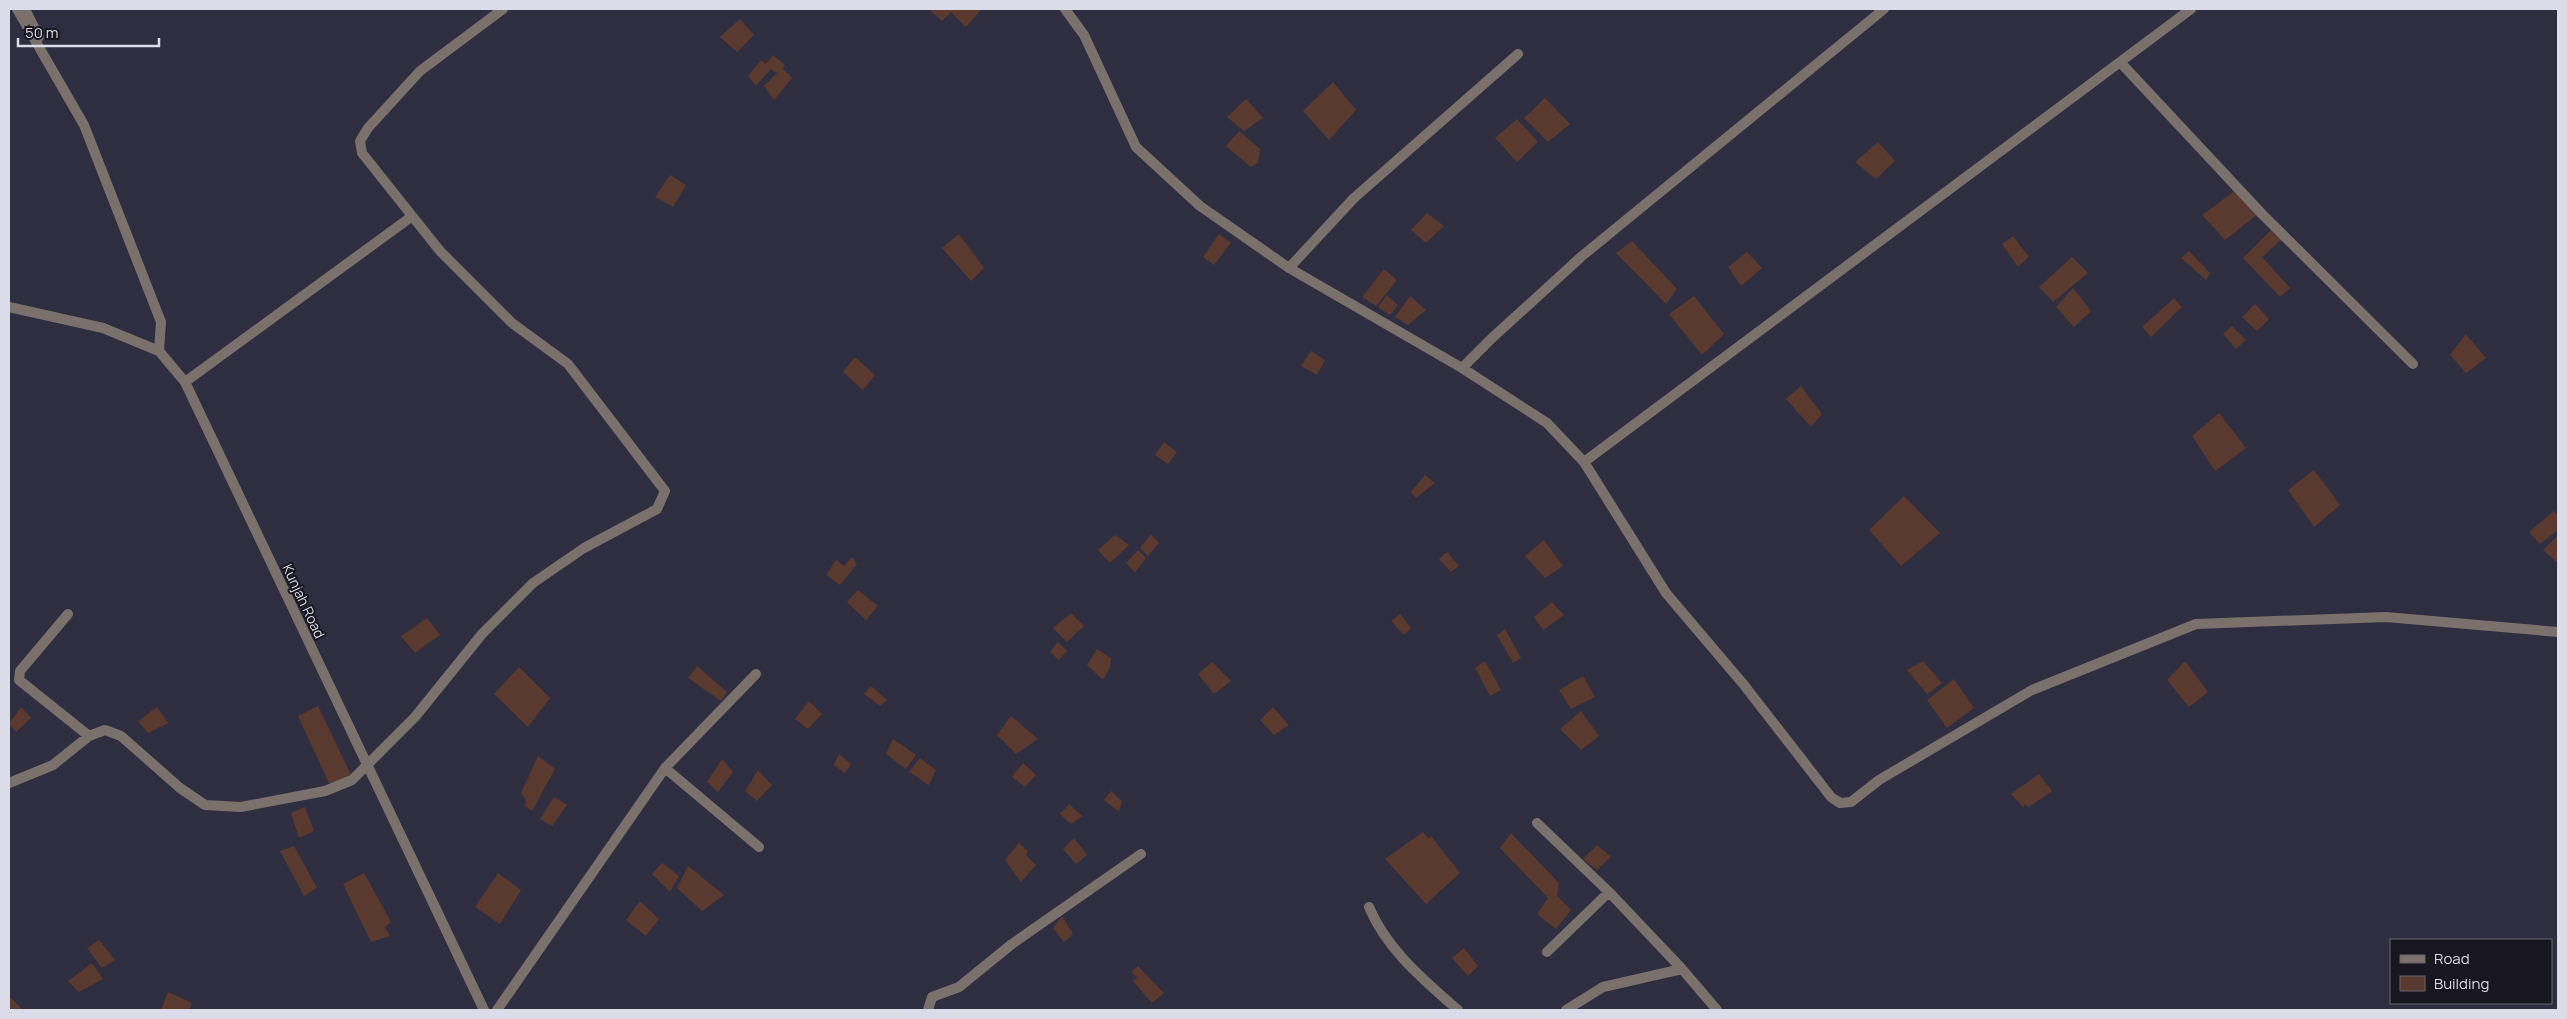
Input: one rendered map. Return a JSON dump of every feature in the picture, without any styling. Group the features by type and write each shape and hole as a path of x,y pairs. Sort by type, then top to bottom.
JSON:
{"street":[{"path":"17,9 80,120"},
{"path":"25,9 80,120 161,322 159,351"},
{"path":"9,783 53,765 89,736 105,730 121,736 180,788 205,805 241,807 325,791 352,780 416,716 482,634 533,583 584,548 657,509 665,491 568,364 512,323 440,252 362,153 360,141 368,128 420,71 503,9"},
{"path":"1065,9 1084,34 1136,146 1200,206 1289,268 1462,368 1547,423 1584,462 1666,593 1744,685 1831,797 1840,803 1851,802 1878,780 2032,690 2196,624 2386,618 2558,632"},
{"path":"1462,368 1582,256 1884,9"},
{"path":"1584,462 2191,9"},
{"path":"1289,268 1354,198 1518,54"},
{"path":"2120,62 2262,214 2413,364"},
{"path":"185,382 411,217"},
{"name":"Kunjah Road","path":"9,306 103,328 159,351 185,382 484,1010"},
{"path":"68,614 20,670 18,680 89,736"},
{"path":"497,1010 665,768 756,674"},
{"path":"665,768 759,847"},
{"path":"1537,823 1609,892 1682,969 1717,1010"},
{"path":"928,1010 932,997 958,987 1012,944 1141,854"},
{"path":"1547,952 1609,892"},
{"path":"1369,907 1375,921 1412,970 1458,1010"},
{"path":"1566,1010 1603,987 1682,969"}],"building":[{"path":"929,9 981,10 966,27 951,12 942,21"},
{"path":"740,19 754,35 737,52 720,37"},
{"path":"773,55 785,65 783,69 792,78 774,100 764,86 777,73 771,69 756,86 748,76 761,60 766,64"},
{"path":"1333,82 1356,110 1329,140 1303,111"},
{"path":"1545,98 1570,124 1548,142 1524,118"},
{"path":"1246,99 1263,118 1244,131 1227,117"},
{"path":"1517,119 1538,142 1517,162 1495,138"},
{"path":"1239,131 1260,149 1258,163 1251,167 1226,146"},
{"path":"1878,142 1895,161 1876,179 1855,162"},
{"path":"670,175 686,185 673,207 655,197"},
{"path":"2236,190 2259,213 2225,240 2202,215"},
{"path":"1427,213 1444,226 1426,243 1411,230"},
{"path":"2271,230 2281,240 2262,257 2290,288 2280,297 2243,258"},
{"path":"959,234 984,268 971,281 942,248"},
{"path":"1219,234 1231,243 1214,265 1203,257"},
{"path":"2013,236 2029,257 2018,267 2002,244"},
{"path":"1632,241 1677,289 1666,304 1616,253"},
{"path":"2189,251 2210,273 2206,280 2181,258"},
{"path":"1747,252 1762,268 1741,286 1728,267"},
{"path":"2072,257 2088,273 2053,302 2039,287"},
{"path":"1384,269 1397,280 1376,306 1362,297"},
{"path":"2073,288 2091,311 2074,327 2056,307"},
{"path":"1387,295 1398,305 1390,315 1378,307"},
{"path":"1410,296 1426,310 1408,325 1395,317"},
{"path":"1694,296 1724,334 1702,355 1669,314"},
{"path":"2174,298 2182,307 2151,337 2142,327"},
{"path":"2255,304 2269,319 2257,331 2242,317"},
{"path":"2232,326 2246,340 2236,349 2223,334"},
{"path":"2466,334 2486,358 2466,373 2450,355"},
{"path":"1311,351 1325,360 1317,375 1301,366"},
{"path":"855,357 875,375 863,390 843,372"},
{"path":"1801,386 1822,414 1811,427 1786,399"},
{"path":"2219,413 2246,448 2215,471 2192,436"},
{"path":"1164,442 1177,452 1168,464 1155,455"},
{"path":"2314,470 2340,505 2314,527 2288,490"},
{"path":"1425,475 1435,483 1416,498 1411,492"},
{"path":"1904,496 1940,533 1901,566 1869,530"},
{"path":"2554,511 2558,515 2558,530 2540,544 2529,532"},
{"path":"1151,534 1159,543 1148,556 1140,548"},
{"path":"1115,535 1129,545 1110,563 1098,550"},
{"path":"2558,535 2558,563 2543,550"},
{"path":"1544,540 1563,566 1545,578 1525,556"},
{"path":"1138,550 1146,558 1135,572 1126,563"},
{"path":"1447,552 1459,566 1451,572 1439,559"},
{"path":"852,557 857,564 840,585 826,575 836,560 844,566"},
{"path":"858,590 878,606 866,620 847,602"},
{"path":"1552,602 1564,615 1543,630 1534,617"},
{"path":"1071,613 1084,626 1067,642 1053,628"},
{"path":"1400,614 1411,628 1404,635 1391,621"},
{"path":"427,618 440,635 415,653 401,636"},
{"path":"1505,629 1521,658 1513,663 1497,635"},
{"path":"1058,642 1067,651 1059,660 1050,652"},
{"path":"1097,649 1111,658 1110,667 1103,680 1087,665"},
{"path":"1485,661 1501,690 1490,696 1475,668"},
{"path":"1923,661 1942,683 1927,694 1907,670"},
{"path":"2185,661 2208,692 2189,707 2167,680"},
{"path":"1212,662 1231,681 1214,694 1198,674"},
{"path":"697,666 727,692 721,701 688,678"},
{"path":"519,667 550,698 528,727 494,694"},
{"path":"1583,676 1595,697 1571,709 1559,690"},
{"path":"1954,679 1974,708 1947,728 1927,700"},
{"path":"871,686 887,700 880,706 864,694"},
{"path":"809,701 822,714 808,729 795,719"},
{"path":"318,706 352,777 329,783 298,716"},
{"path":"21,707 31,718 16,732 9,724"},
{"path":"157,707 168,723 148,733 138,721"},
{"path":"1273,707 1289,725 1274,735 1260,720"},
{"path":"1581,711 1599,736 1581,750 1560,729"},
{"path":"1011,716 1038,739 1016,754 997,735"},
{"path":"893,739 916,755 906,769 886,754"},
{"path":"839,754 851,764 845,773 834,765"},
{"path":"538,756 555,769 532,811 525,806 526,800 521,793"},
{"path":"920,758 936,770 929,785 909,772"},
{"path":"722,759 733,772 718,792 707,782"},
{"path":"1023,763 1036,775 1025,787 1012,777"},
{"path":"758,770 772,785 757,801 745,791"},
{"path":"2039,774 2052,791 2029,807 2025,804 2023,807 2011,794"},
{"path":"1111,791 1122,801 1119,812 1104,800"},
{"path":"554,797 567,805 552,826 540,819"},
{"path":"1069,804 1082,816 1071,824 1060,814"},
{"path":"305,807 314,831 299,838 291,813"},
{"path":"1423,832 1429,839 1431,836 1460,873 1426,904 1385,859"},
{"path":"1511,833 1559,883 1557,896 1571,910 1556,929 1537,914 1548,898 1500,848"},
{"path":"1074,838 1087,855 1076,864 1063,849"},
{"path":"1019,843 1028,851 1026,855 1036,865 1021,882 1005,860"},
{"path":"1597,845 1611,857 1597,870 1583,859"},
{"path":"294,846 317,888 304,896 280,851"},
{"path":"662,863 679,876 670,892 652,874"},
{"path":"688,866 724,895 702,911 677,888"},
{"path":"364,873 391,922 385,927 390,936 371,942 343,884"},
{"path":"498,873 521,890 500,924 475,907"},
{"path":"640,901 659,919 646,936 626,920"},
{"path":"1062,916 1073,934 1064,942 1053,928"},
{"path":"99,940 115,960 102,968 87,948"},
{"path":"1464,948 1478,966 1468,976 1452,958"},
{"path":"92,963 103,979 79,992 68,981"},
{"path":"1138,966 1164,993 1152,1003 1133,981 1137,977 1131,972"},
{"path":"168,992 192,1003 189,1010 161,1010"},
{"path":"9,996 23,1010 9,1010"}]}
